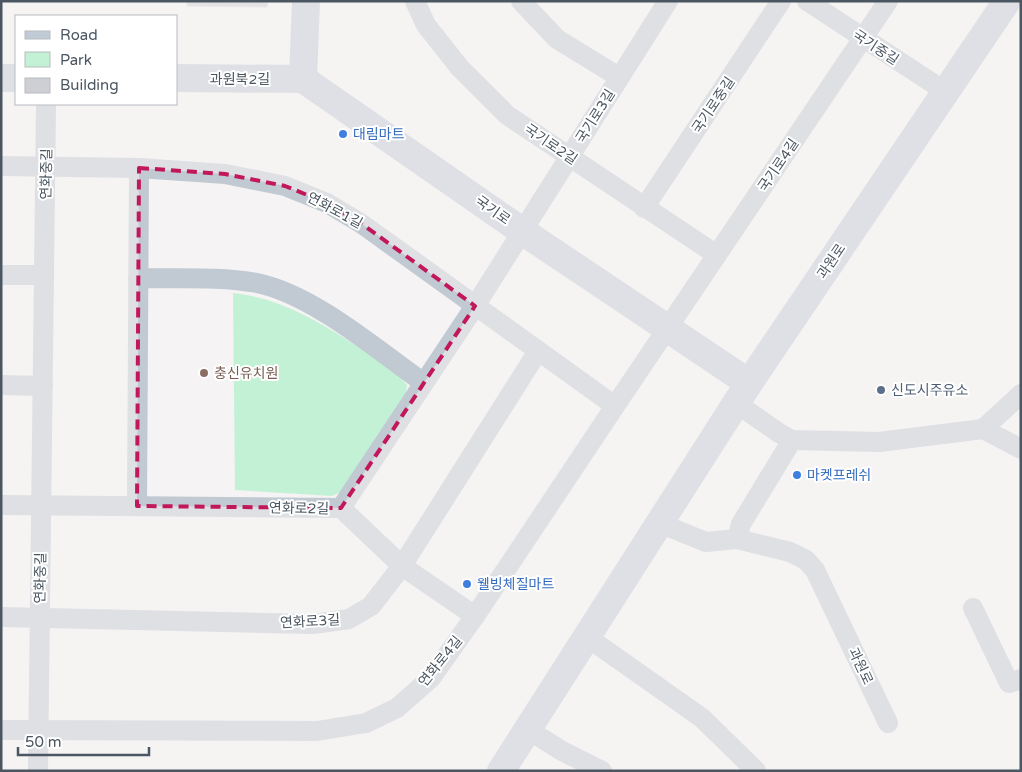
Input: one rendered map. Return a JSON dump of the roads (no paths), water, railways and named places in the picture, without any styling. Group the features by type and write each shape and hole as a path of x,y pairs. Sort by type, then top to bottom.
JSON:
{"main road":[{"path":"303,79 306,1"},
{"name":"과원로","path":"502,770 743,393 1007,1"},
{"path":"1,78 15,78"},
{"name":"과원북2길","path":"178,78 303,79"},
{"name":"국기로","path":"303,79 668,328 743,393"}],"street":[{"name":"국기로2길","path":"415,1 426,25 460,68 507,115 717,256"},
{"name":"국기로3길","path":"521,1 558,39 619,78"},
{"name":"국기로중길","path":"644,208 781,1"},
{"name":"국기중길","path":"807,1 946,92"},
{"name":"국기로4길","path":"668,328 888,1"},
{"name":"국기로3길","path":"522,230 619,78 664,2"},
{"name":"연화중길","path":"38,771 46,105"},
{"name":"연화로1길","path":"1,166 139,168 225,174 285,186 318,200 362,224 614,406"},
{"path":"137,506 139,168"},
{"name":"연화로2길","path":"1,505 341,508 475,306 522,230"},
{"path":"1,275 44,275"},
{"path":"138,278 225,279 258,284 289,295 324,312 424,383"},
{"name":"연화로4길","path":"1,730 317,731 366,722 397,708 431,678 475,616 668,328"},
{"name":"연화로3길","path":"1,616 313,624 350,619 371,606 402,566 538,351"},
{"path":"1,385 43,386"},
{"path":"743,393 778,434 792,440 879,442 983,429 1021,449"},
{"path":"983,429 1021,394"},
{"path":"737,539 741,524 792,440"},
{"path":"341,508 402,566 475,616"},
{"name":"과원로","path":"659,523 706,542 737,539 790,552 806,560 815,570 888,723"},
{"path":"973,608 1009,683 1021,679"},
{"path":"587,637 702,718 756,771"},
{"path":"527,730 562,752 602,771"}],"place":[{"name":"대림마트","path":"343,134"},
{"name":"충신유치원","path":"204,373"},
{"name":"신도시주유소","path":"881,390"},
{"name":"마켓프레쉬","path":"797,475"},
{"name":"웰빙체질마트","path":"467,584"}]}
